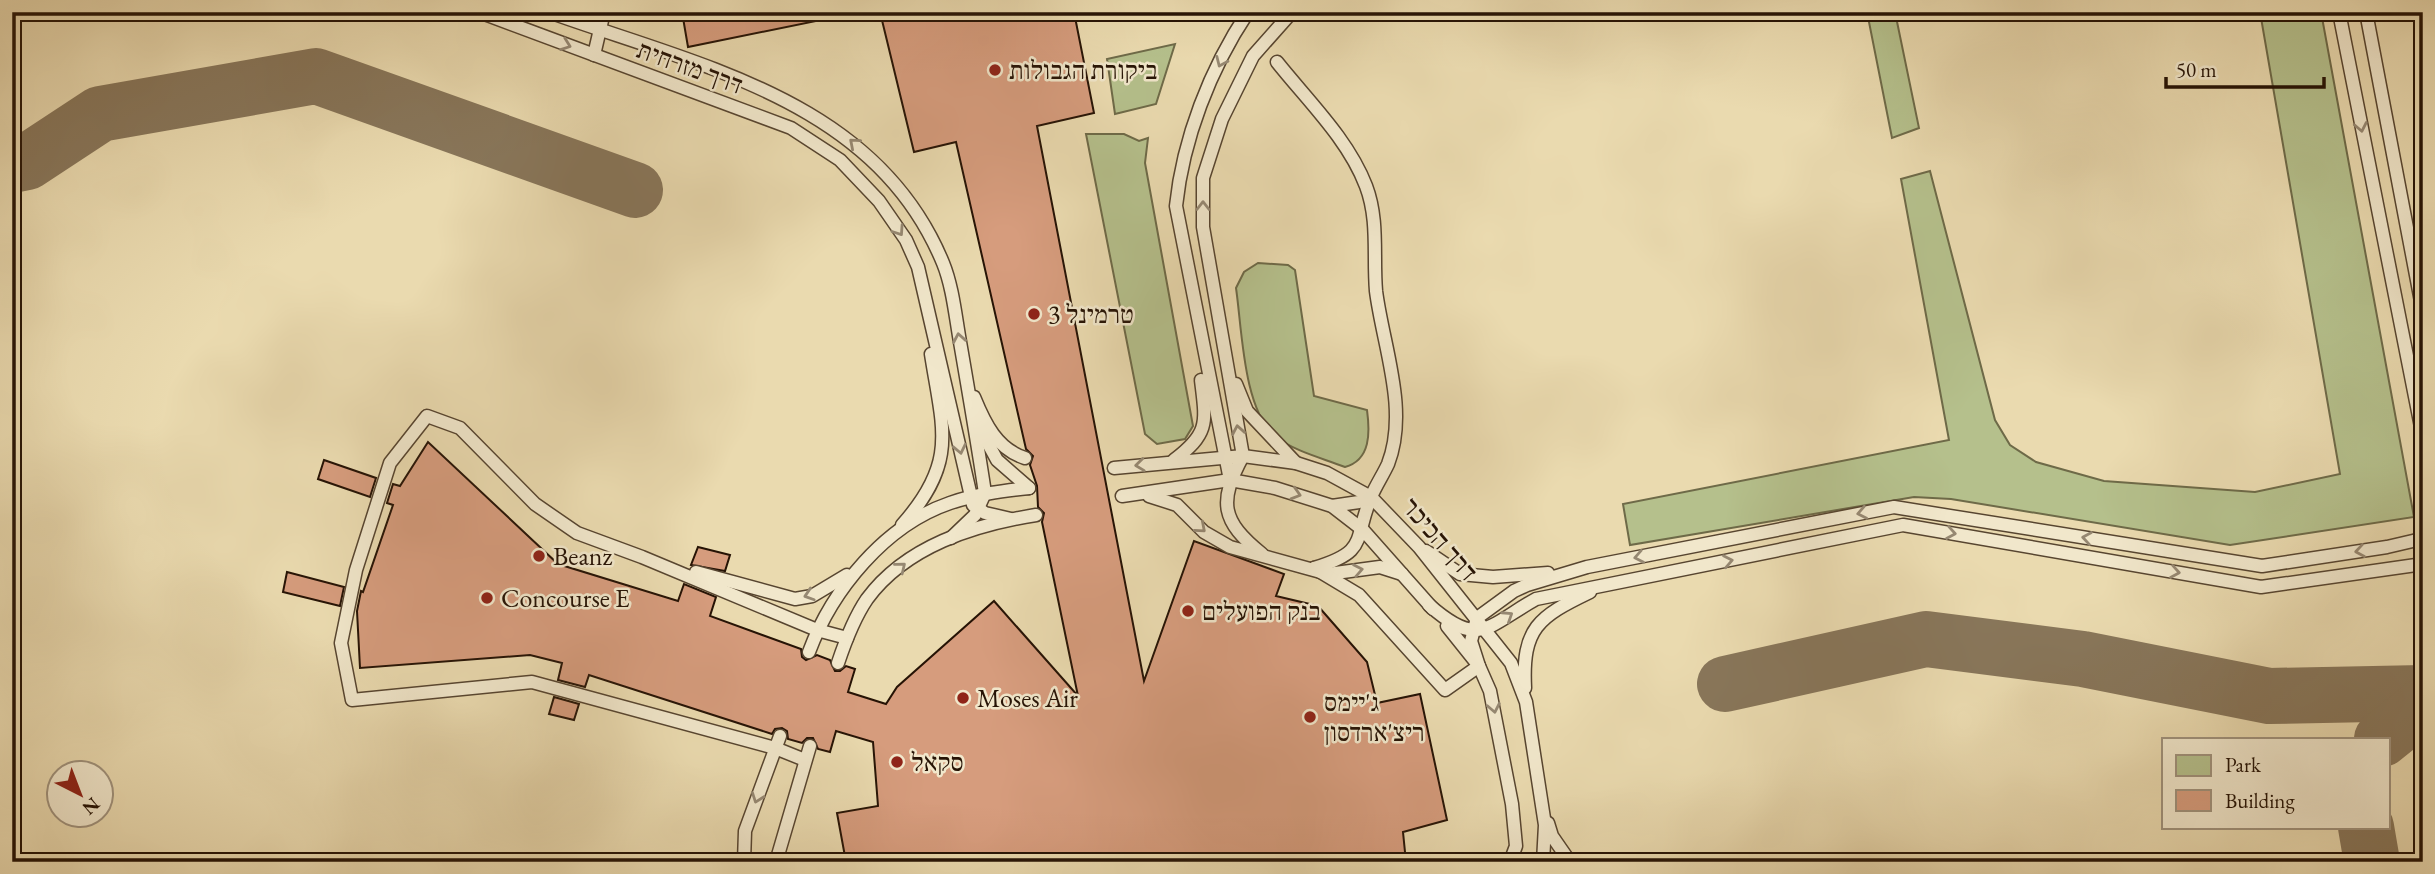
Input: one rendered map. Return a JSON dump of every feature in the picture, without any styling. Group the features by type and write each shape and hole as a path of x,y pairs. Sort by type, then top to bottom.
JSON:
{"lane":[{"name":"דרך מזרחית","path":"479,12 791,128 840,160 878,201 906,240 918,267"},
{"path":"549,12 752,85 795,104 837,129 872,159 909,202 927,229 944,265 966,374 985,493 978,510 951,538"},
{"path":"594,55 602,31 604,12"},
{"path":"1248,12 1234,33 1208,91 1181,163 1176,206 1187,275 1230,480 1229,519 1238,534 1262,554"},
{"path":"1230,480 1243,456 1203,227 1203,178 1222,119 1253,56 1292,12"},
{"path":"2339,12 2423,437"},
{"path":"2366,12 2423,312"},
{"path":"1277,62 1350,152 1369,200 1374,224 1376,290 1396,423 1389,462 1371,497 1363,530 1349,553 1337,561 1314,568"},
{"path":"918,267 970,497 978,510 1011,519"},
{"path":"809,652 817,630 841,589 919,506 940,465 944,438 918,267"},
{"path":"1174,460 1200,438 1205,425 1188,307 1187,275"},
{"path":"1224,352 1247,411 1296,463"},
{"path":"966,374 996,441 1012,454 1025,458"},
{"path":"894,534 947,504 985,493 1029,488 997,460 980,431 966,374"},
{"path":"805,760 778,742 532,682 352,700 341,643 356,570 390,463 427,416 460,428 534,504 577,534 642,557 817,630 847,638"},
{"name":"דרך הכיכר","path":"1114,468 1224,455 1243,456 1296,463 1327,473 1371,497 1419,547 1474,624 1486,630 1511,663 1526,702 1545,825 1545,862"},
{"name":"דרך הכיכר","path":"1122,496 1144,495 1230,480 1275,488 1332,506 1363,530 1479,666 1490,691 1512,804 1516,846 1510,862"},
{"path":"1144,495 1177,505 1204,532 1230,547 1337,575 1380,567 1402,574"},
{"path":"1332,506 1359,502 1371,497"},
{"path":"1419,547 1460,574 1493,577 1569,571 1894,507 2262,566 2387,547 2417,540 2423,532"},
{"path":"838,663 847,638 867,599 927,547 1011,519 1036,515"},
{"path":"1486,630 1536,599 1903,525 2261,587 2423,565"},
{"path":"642,557 795,599 812,596 867,561"},
{"path":"1314,568 1359,595 1445,690 1479,666 1471,641 1474,624"},
{"path":"1429,605 1452,625 1474,624 1514,591 1569,571"},
{"path":"1526,702 1523,656 1539,624 1554,610 1609,583"},
{"path":"744,862 745,831 778,742"},
{"path":"776,862 810,746"},
{"path":"1540,797 1552,836 1570,862"}],"green space":[{"path":"1867,12 1895,12 1919,128 1892,138"},
{"path":"2260,12 2321,12 2414,517 2230,545 1951,499 1914,497 1630,545 1623,504 1949,440 1901,179 1930,171 1995,420 2010,445 2036,462 2104,481 2255,492 2340,474"},
{"path":"1175,44 1156,104 1115,114 1107,59"},
{"path":"1086,134 1124,134 1139,141 1148,138 1145,163 1193,426 1185,439 1157,444 1145,434"},
{"path":"1258,263 1288,265 1295,270 1314,396 1367,410 1367,444 1360,458 1354,463 1345,467 1301,451 1276,437 1265,425 1250,389 1236,288 1244,272"}],"building":[{"path":"682,12 821,12 821,20 688,47"},
{"name":"טרמינל 3","path":"880,12 1074,12 1094,113 1037,126 1144,681 1194,541 1284,574 1276,596 1318,606 1367,662 1377,703 1420,694 1447,820 1403,832 1406,862 846,862 837,813 878,806 873,742 836,731 830,752 818,749 813,738 807,738 802,743 788,739 787,731 782,728 775,729 772,734 589,675 585,687 558,680 562,663 530,655 360,668 357,611 361,591 363,592 393,505 387,503 393,484 400,486 428,442 558,564 678,601 684,584 716,597 710,616 801,649 802,657 806,660 817,655 830,660 835,671 846,666 855,669 848,692 886,704 897,687 994,601 1078,696 1042,522 1044,513 1038,507 1037,486 1030,465 1033,456 1026,449 956,142 914,152"},
{"path":"324,460 376,478 370,497 318,479"},
{"path":"698,547 730,555 725,571 691,565"},
{"path":"287,572 344,587 340,606 283,592"},
{"path":"554,697 579,704 574,720 549,714"}],"taxiway":[{"path":"12,165 27,162 100,114 316,76 635,190"},
{"path":"1725,684 1926,639 2083,659 2269,696 2423,693"},
{"path":"2383,738 2423,706"},
{"path":"2366,828 2372,862"}],"place":[{"name":"ביקורת הגבולות","path":"995,70"},
{"name":"טרמינל 3","path":"1034,314"},
{"name":"Beanz","path":"539,556"},
{"name":"Concourse E","path":"487,598"},
{"name":"בנק הפועלים","path":"1188,611"},
{"name":"Moses Air","path":"963,698"},
{"name":"ג'יימס ריצ'ארדסון","path":"1310,717"},
{"name":"סקאל","path":"897,762"}]}
